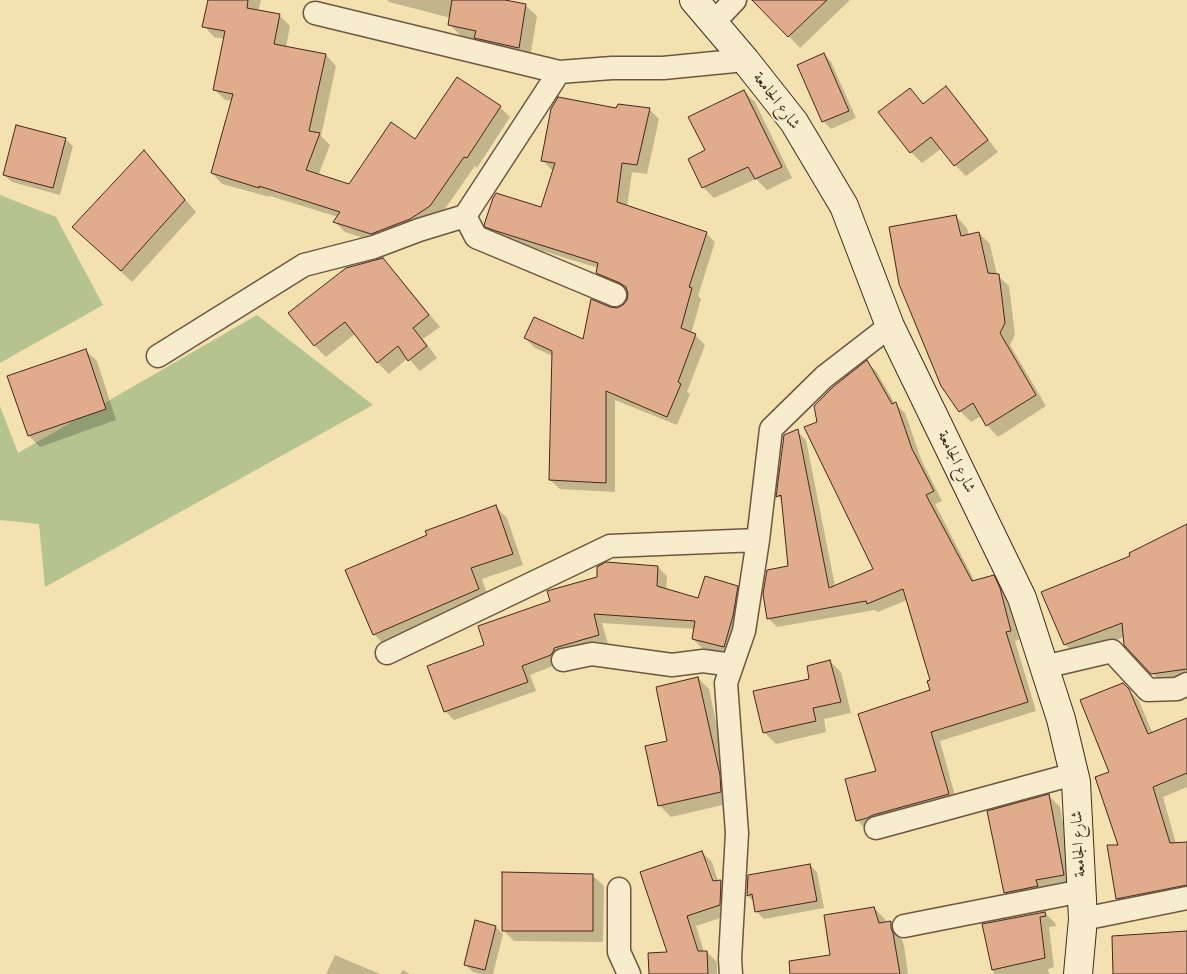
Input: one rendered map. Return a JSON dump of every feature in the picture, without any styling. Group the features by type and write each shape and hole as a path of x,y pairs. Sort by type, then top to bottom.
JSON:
{"main road":[{"name":"شارع الجامعة","path":"694,0 794,122 844,206 890,326 1022,598 1061,719 1076,782 1083,919 1078,974"}],"street":[{"path":"713,23 736,0"},
{"path":"316,13 558,72 612,68 663,68 745,60"},
{"path":"158,356 304,264 374,247 419,230 465,216 558,72"},
{"path":"465,216 476,237 615,295"},
{"path":"731,974 730,960 737,832 726,683 744,631 758,540 771,429 824,377 890,326"},
{"path":"387,653 610,546 758,540"},
{"path":"1044,667 1112,651 1148,690 1177,689 1187,684"},
{"path":"563,660 592,654 672,665 703,661 732,665"},
{"path":"876,828 1074,774"},
{"path":"619,889 619,952 629,974"},
{"path":"904,926 1082,891"},
{"path":"1083,919 1187,898"}],"green space":[{"path":"0,195 56,217 103,305 0,363"},
{"path":"257,315 373,405 45,587 39,524 0,520 0,406 18,453"}],"building":[{"path":"208,0 248,0 247,8 280,14 274,44 326,54 309,131 320,133 306,170 349,184 391,122 415,139 457,77 501,106 467,158 464,157 430,206 410,219 371,234 333,222 340,212 211,173 233,94 213,90 225,31 202,27"},
{"path":"452,0 505,0 526,4 519,48 474,38 476,31 448,25"},
{"path":"752,0 827,0 788,37"},
{"path":"824,53 849,111 822,122 797,65"},
{"path":"946,86 988,140 954,166 931,137 910,153 878,112 910,88 923,104"},
{"path":"744,90 782,167 755,179 748,167 702,188 688,159 705,150 688,117"},
{"path":"558,97 616,108 618,104 650,108 637,165 622,163 617,202 707,232 689,287 692,288 681,328 696,334 678,382 681,384 667,417 606,391 606,483 549,480 552,351 524,338 534,317 583,339 591,299 617,308 627,300 626,287 596,273 598,263 496,231 484,225 496,193 541,207 555,163 541,161 551,109"},
{"path":"16,125 66,138 53,188 3,175"},
{"path":"144,150 185,200 121,271 72,227"},
{"path":"956,215 961,236 979,232 988,273 999,274 1005,323 1000,333 1036,395 986,426 973,403 959,412 941,386 899,284 889,227"},
{"path":"383,258 429,315 413,328 427,346 408,361 398,346 377,363 345,322 314,346 288,313 346,268"},
{"path":"86,349 106,409 28,436 7,376"},
{"path":"867,360 892,404 896,402 912,449 934,491 926,495 972,581 994,575 1000,588 1011,631 1006,632 1028,702 931,732 949,794 856,821 845,779 876,771 858,714 930,690 927,681 930,680 903,589 867,604 866,601 767,619 763,594 767,570 788,566 781,495 776,497 784,435 798,429 829,588 873,569 804,427 817,422 814,406 833,387"},
{"path":"496,505 513,554 471,568 479,589 373,635 345,570 427,535 425,531"},
{"path":"1187,524 1187,669 1151,674 1124,645 1122,623 1064,645 1041,592 1130,556 1129,553"},
{"path":"606,562 658,566 657,586 698,598 705,576 738,586 733,616 724,647 692,639 695,621 594,614 599,635 554,648 551,655 522,666 528,682 444,712 427,666 484,645 478,626 550,601 547,591 597,577 597,567"},
{"path":"830,660 841,702 813,708 816,721 763,733 753,691 809,679 807,666"},
{"path":"698,677 720,775 721,792 658,806 645,746 667,741 656,687"},
{"path":"1123,683 1129,689 1148,734 1187,718 1187,773 1153,787 1170,843 1187,842 1187,885 1116,899 1107,845 1118,845 1095,777 1109,772 1080,700"},
{"path":"1049,794 1064,875 1036,880 1038,886 1004,893 987,811"},
{"path":"702,851 713,881 721,880 720,905 687,916 698,951 707,951 708,974 649,974 648,953 667,952 640,872"},
{"path":"810,864 817,901 755,912 752,894 747,896 748,875"},
{"path":"502,872 593,874 593,931 502,931"},
{"path":"874,907 879,923 891,921 900,974 790,974 789,961 830,955 824,915"},
{"path":"1045,912 1046,916 1040,917 1045,958 992,970 982,924"},
{"path":"475,920 496,926 485,970 464,965"},
{"path":"1187,931 1187,974 1113,974 1112,936"}]}
